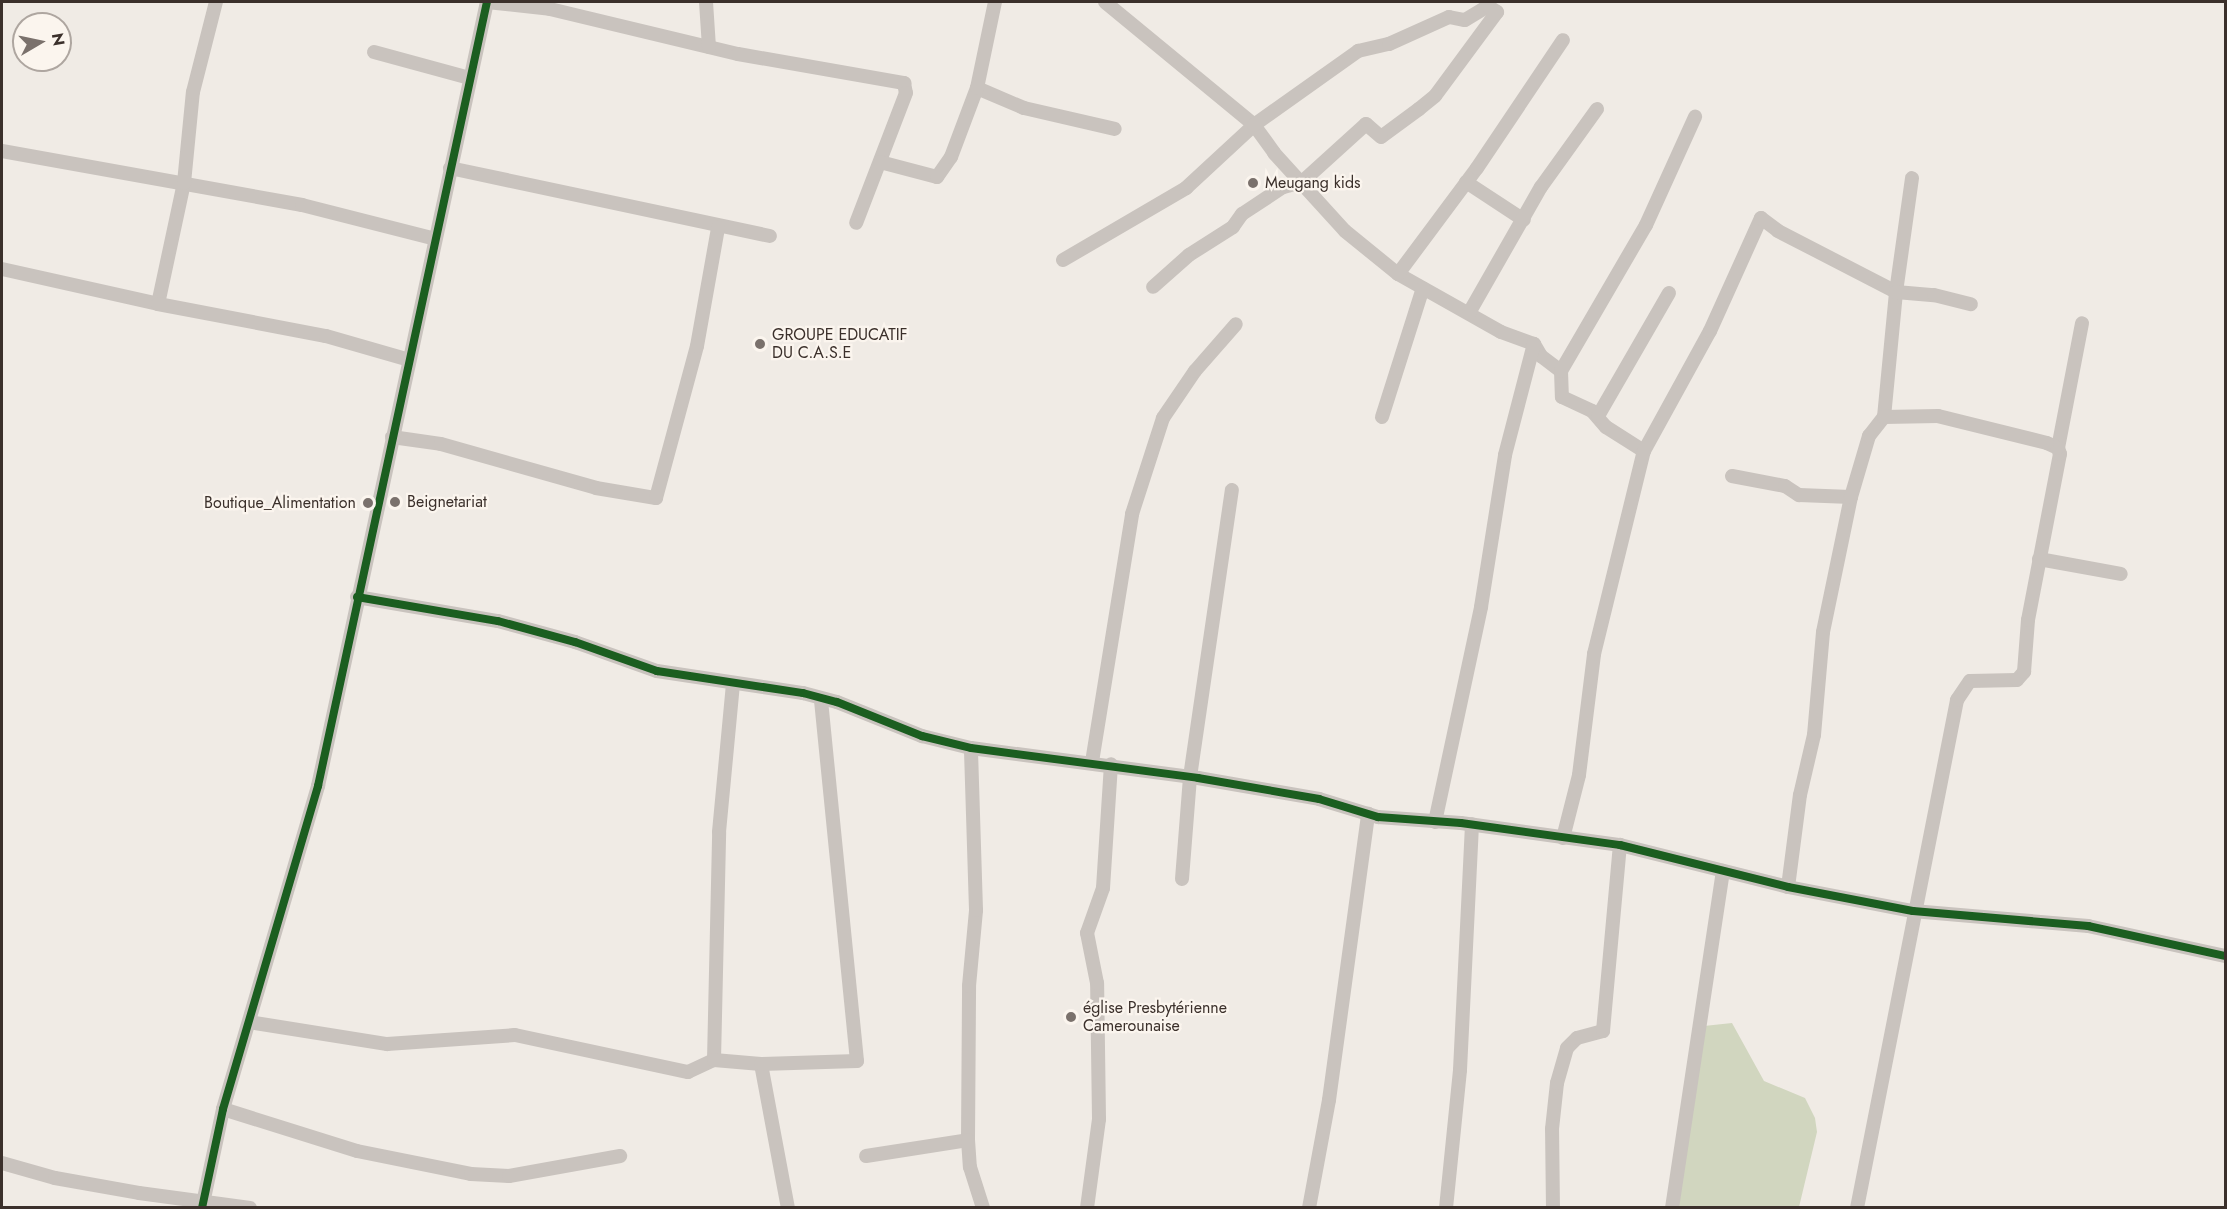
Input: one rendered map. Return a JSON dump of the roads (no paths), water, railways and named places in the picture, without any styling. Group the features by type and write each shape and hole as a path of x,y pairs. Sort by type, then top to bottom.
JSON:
{"street":[{"path":"158,304 184,183 193,92 216,2"},
{"path":"202,1204 223,1109 318,786 487,2 599,19 709,47 904,83 906,93 856,223"},
{"path":"706,2 709,47"},
{"path":"879,162 938,177 951,157 977,88 995,2"},
{"path":"1105,2 1254,125 1346,231 1398,274 1501,332 1534,344 1540,356 1561,371"},
{"path":"1063,260 1186,188 1254,125 1361,49 1389,44 1449,17 1465,20 1488,6 1497,12 1435,96 1381,137 1366,124 1302,182 1283,187 1242,214 1233,227 1189,255 1153,287"},
{"path":"1398,274 1466,182 1563,40"},
{"path":"374,52 470,78"},
{"path":"977,88 1024,108 1115,129"},
{"path":"1469,314 1541,187 1597,109"},
{"path":"1644,451 1606,427 1598,416 1562,398 1561,371 1646,225 1695,117"},
{"path":"2,151 153,181 184,183 302,205 435,239"},
{"path":"450,168 596,201 657,209 718,228 770,236"},
{"path":"1788,887 1800,795 1814,735 1823,632 1851,498 1869,436 1884,417 1896,292 1912,178"},
{"path":"1466,182 1524,220"},
{"path":"1563,838 1579,775 1594,654 1644,451 1710,331 1761,218 1778,231 1896,292 1934,295 1971,304"},
{"path":"392,437 441,444 596,488 656,498 697,346 718,228"},
{"path":"2,268 158,304 326,336 410,360"},
{"path":"1382,417 1423,288"},
{"path":"1598,416 1669,293"},
{"path":"1857,1208 1913,911 1957,700 1970,681 2017,680 2024,672 2039,559 2060,454 2058,448 2082,322"},
{"path":"1092,762 1132,514 1163,418 1195,371 1236,324"},
{"path":"1435,822 1481,607 1505,455 1534,344"},
{"path":"1884,417 1938,416 2058,448"},
{"path":"1732,476 1785,486 1799,495 1851,498"},
{"path":"1182,879 1190,777 1232,490"},
{"path":"2039,559 2121,574"},
{"path":"357,597 498,621 575,642 657,671 733,684 771,687 820,699 922,736 971,748 1111,764 1190,777 1319,800 1368,814 1472,824 1620,845 1788,887 1913,911 2088,926 2226,956"},
{"path":"714,1060 719,832 733,684"},
{"path":"249,1022 387,1044 516,1035 688,1072 714,1060 760,1064 857,1060 820,699"},
{"path":"971,748 976,910 969,986 968,1140 970,1167 983,1208"},
{"path":"1087,1208 1099,1119 1097,983 1087,933 1103,888 1111,764"},
{"path":"1309,1208 1329,1100 1368,814"},
{"path":"1446,1208 1460,1070 1472,824"},
{"path":"1553,1208 1552,1129 1557,1083 1567,1048 1577,1038 1603,1030 1620,845"},
{"path":"1671,1208 1723,871"},
{"path":"760,1064 788,1208"},
{"path":"223,1109 357,1151 471,1174 509,1176 620,1156"},
{"path":"866,1156 968,1140"},
{"path":"2,1163 55,1178 202,1204 250,1208"}],"place":[{"name":"Meugang kids","path":"1253,183"},
{"name":"GROUPE EDUCATIF DU C.A.S.E","path":"760,344"},
{"name":"Beignetariat","path":"395,502"},
{"name":"Boutique_Alimentation","path":"368,503"},
{"name":"église Presbytérienne Camerounaise","path":"1071,1017"}]}
